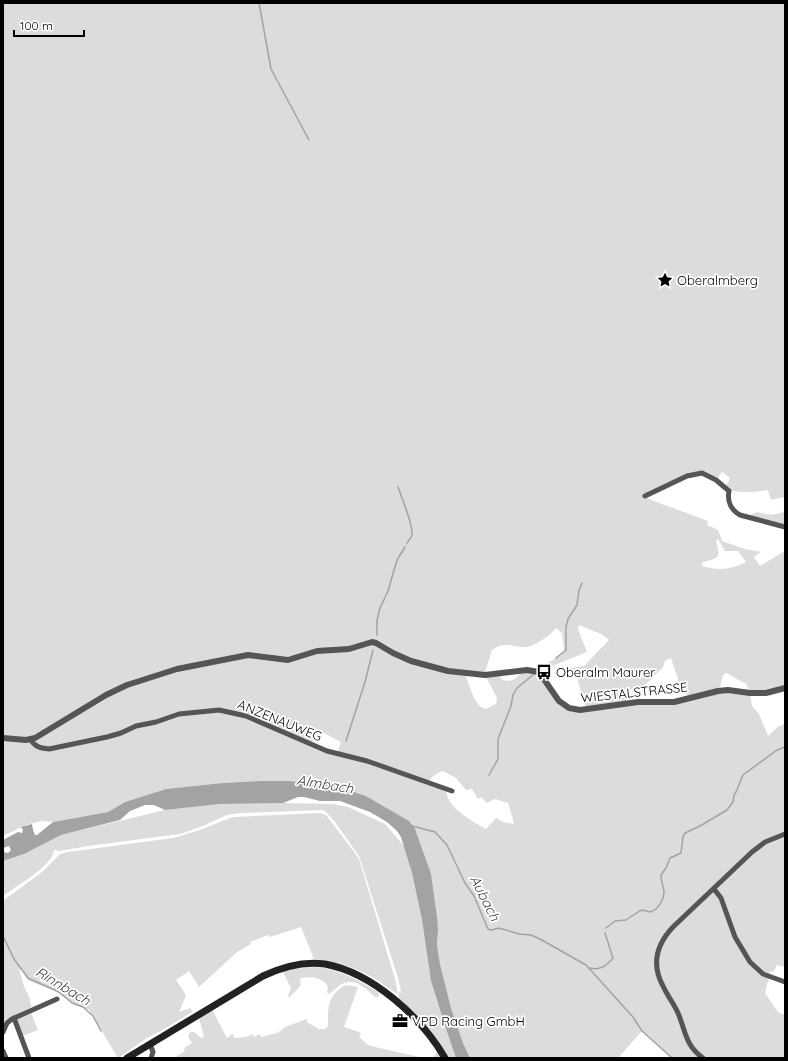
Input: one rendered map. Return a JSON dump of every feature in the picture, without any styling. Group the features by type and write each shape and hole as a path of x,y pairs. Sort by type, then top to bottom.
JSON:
{"main road":[{"path":"126,1058 268,973 294,965 324,964 360,977 388,994 416,1019 434,1041 445,1058"}],"street":[{"path":"645,496 687,476 702,473 716,480 729,491 728,497 730,505 735,512 740,515 785,527"},
{"name":"WIESTALSTRASSE","path":"30,740 39,736 86,706 127,685 177,669 248,655 288,660 318,651 349,649 372,642 376,642 393,653 411,661 448,671 485,675 527,670 540,672 559,701 564,706 574,710 588,710 638,702 674,702 718,691 728,690 750,693 766,693 785,688"},
{"name":"ANZENAUWEG","path":"30,740 39,748 49,749 107,737 121,733 136,726 156,722 179,714 210,710 227,711 246,716 327,751 368,761 452,791"},
{"path":"3,738 30,740"},
{"path":"703,1058 688,1041 675,1007 659,978 656,959 660,945 667,934 758,847 785,834"},
{"path":"714,889 721,898 735,937 750,962 763,974 785,982"},
{"path":"3,1032 7,1023 14,1018 57,999"},
{"path":"14,1018 29,1058"},
{"path":"150,1044 153,1052 151,1058"},
{"path":"3,1051 6,1058"}],"shaded area":[{"path":"3,3 785,3 785,497 771,500 768,490 746,492 729,490 725,488 730,478 722,472 716,480 699,473 646,498 708,521 707,525 718,530 722,541 745,549 761,552 754,557 760,566 785,551 785,688 750,693 752,706 759,714 768,736 780,725 781,726 785,723 785,967 777,965 774,971 770,972 765,993 778,1012 785,1014 785,1058 672,1058 642,1031 618,1058 470,1058 463,1043 451,1008 437,945 438,930 434,897 409,821 366,796 345,789 322,784 289,781 261,781 222,783 166,789 125,802 108,812 53,822 41,821 26,825 3,836","holes":["718,539 725,551 738,551 746,562 735,567 724,569 714,569 702,566 703,562 717,556 718,551 716,541","579,625 601,634 609,640 584,666 571,668 576,674 586,709 564,706 534,670 521,671 517,677 511,681 502,680 500,676 502,674 485,673 492,650 496,647 501,645 522,647 534,645 556,628 562,633 564,651 546,664 547,668 587,652 578,629","671,658 678,679 678,691 693,697 667,702 627,703 625,690 641,688 663,667 665,661","726,673 746,684 750,691 720,688 723,675","466,674 485,675 497,698 496,704 486,709 481,707 478,704","317,732 322,732 341,742 337,754 311,744","442,771 455,777 466,790 472,789 478,799 482,797 486,803 495,799 508,803 514,823 503,822 496,818 486,829 467,818 454,807 447,795 447,789 429,781 433,776"]},
{"path":"785,511 785,527 747,517 757,512 765,514 778,514"},
{"path":"289,781 322,784 345,789 366,796 409,821 415,829 431,874 437,917 437,945 440,964 451,1008 463,1043 470,1058 456,1058 431,981 422,920 412,873 401,837 387,822 370,812 340,801 320,801 304,797 298,797 283,803 220,804 165,810 154,805 145,805 130,811 120,820 61,835 24,854 3,861 3,852 8,853 11,850 9,846 3,848 3,840 18,832 22,833 23,830 21,827 32,824 35,835 37,835 53,822 108,812 125,802 166,789 222,783"},
{"path":"220,804 333,804 348,807 385,824 405,847 422,920 431,981 456,1058 433,1058 439,1049 399,1003 399,992 401,991 398,978 359,856 335,822 325,811 241,813 227,815 203,826 180,834 59,851 54,850 52,856 41,869 3,896 3,861 24,854 61,835 165,810"},
{"path":"320,813 326,815 359,859 395,979 398,994 374,978 360,971 338,963 314,959 301,927 270,937 268,935 250,942 251,944 237,952 199,987 189,971 176,980 186,995 179,1012 191,1008 192,1012 147,1038 118,1058 89,1010 71,1002 55,991 29,981 24,972 19,969 30,999 31,1007 7,1020 3,1026 3,901 42,872 60,854 173,838 197,831 233,817"},
{"path":"315,967 332,970 347,975 375,990 378,992 379,996 376,998 357,983 353,982 340,985 329,994 327,992 328,987 323,981 309,977 301,978 301,985 290,997 288,996 291,988 283,972 284,970"},
{"path":"346,985 358,987 344,1027 359,1032 361,1034 359,1037 368,1045 424,1058 177,1058 177,1056 185,1051 184,1048 192,1043 188,1037 190,1032 194,1032 201,1038 204,1037 199,1018 212,1009 227,1038 233,1033 234,1038 246,1037 252,1034 254,1037 260,1034 261,1037 277,1033 285,1027 307,1019 307,1022 319,1029 325,1029 328,1026 330,1002 335,993"},
{"path":"31,1013 38,1030 22,1036 17,1019"}],"waterway":[{"path":"259,3 271,69 309,140"},
{"path":"398,487 412,530 411,538 407,543"},
{"path":"377,635 377,620 380,608 388,591 397,560 405,547"},
{"path":"556,658 566,650 566,627 568,619 577,605 579,590 582,583"},
{"path":"346,741 365,682 373,650"},
{"path":"489,775 498,759 498,739 511,706 513,695 517,688 534,674"},
{"name":"Aubach","path":"606,928 615,921 626,920 642,910 650,912 658,907 664,894 661,875 670,858 681,853 685,833 727,810 733,802 734,795 743,775 777,750 785,747"},
{"name":"Aubach","path":"412,826 435,832 447,845 465,883 474,896 488,929 491,930 499,928 519,934 531,935 586,965 633,1017 642,1031 672,1058"},
{"name":"Aubach","path":"590,968 597,969 603,967 613,958 605,933"},
{"name":"Rinnbach","path":"3,936 14,959 28,978 59,992 72,1003 83,1007 93,1016 101,1031"}],"place":[{"name":"Oberalmberg","path":"665,280"},
{"name":"Oberalm Maurer","path":"544,672"},
{"name":"VPD Racing GmbH","path":"400,1021"}],"water label":[{"name":"Almbach","path":"325,784"}]}
